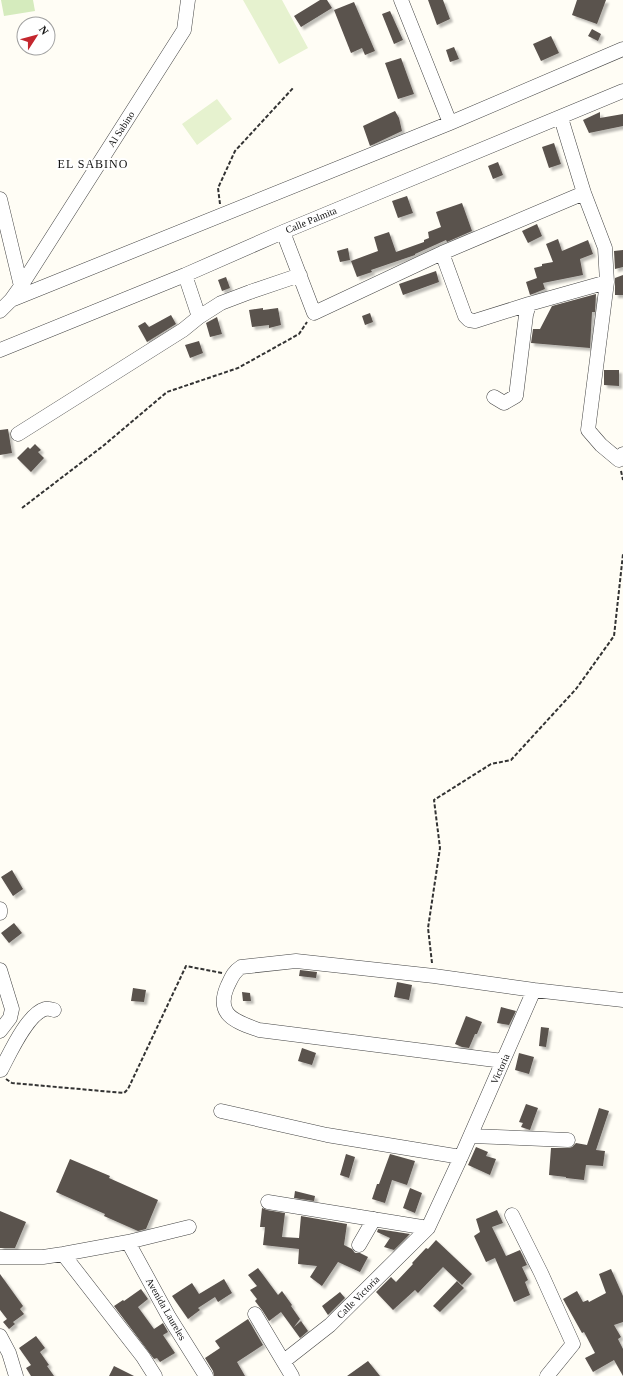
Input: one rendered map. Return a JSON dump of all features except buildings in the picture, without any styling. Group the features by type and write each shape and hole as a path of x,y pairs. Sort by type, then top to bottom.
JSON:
{"street":[{"name":"Al Sabino","path":"0,311 11,300 21,286 184,30 188,0"},
{"path":"400,0 450,123"},
{"path":"11,300 450,123 623,49"},
{"name":"Calle Palmita","path":"0,350 185,275 283,232 623,91"},
{"path":"561,118 584,193 605,248 607,282 588,430 601,445 618,460 623,454"},
{"path":"283,232 314,313 442,253 584,193"},
{"path":"0,199 21,286"},
{"path":"442,253 465,316 469,320 475,321 607,282"},
{"path":"185,275 199,317"},
{"path":"18,434 183,330 199,317 221,304 250,292 300,275"},
{"path":"494,397 504,403 516,396 526,315 529,304"},
{"path":"503,1061 259,1030 236,1022 227,1014 223,1003 225,993 235,971 242,967 296,961 434,976 534,990 623,1000"},
{"path":"0,970 12,1009 10,1018 0,1031"},
{"name":"Victoria","path":"428,1228 471,1136 534,990"},
{"path":"0,1070 25,1026 37,1013 46,1009 54,1010"},
{"path":"221,1111 327,1135 461,1157"},
{"path":"471,1136 568,1140"},
{"path":"268,1202 428,1228"},
{"path":"512,1215 541,1273 573,1344 547,1376"},
{"path":"359,1244 374,1219"},
{"path":"0,1257 43,1257 63,1254 128,1242 189,1227"},
{"name":"Calle Victoria","path":"284,1361 330,1326 428,1228"},
{"name":"Avenida Laureles","path":"128,1242 169,1317 206,1376"},
{"path":"63,1254 143,1357 155,1376"},
{"path":"256,1314 292,1376"},
{"path":"0,1336 9,1353 16,1376"}],"path":[{"path":"221,216 218,188 235,151 294,87"},
{"path":"22,508 103,446 167,392 238,368 299,334 314,313"},
{"path":"434,976 428,928 440,848 434,800 491,764 511,760 576,689 614,636 623,554"},
{"path":"0,1070 4,1078 12,1083 124,1093 128,1089 186,966 233,975"}],"green space":[{"path":"1,0 33,0 35,11 4,16"},
{"path":"243,0 282,0 308,48 279,64"},
{"path":"217,99 232,119 197,145 182,124"}],"district":[{"name":"EL SABINO","path":"93,164"}]}
